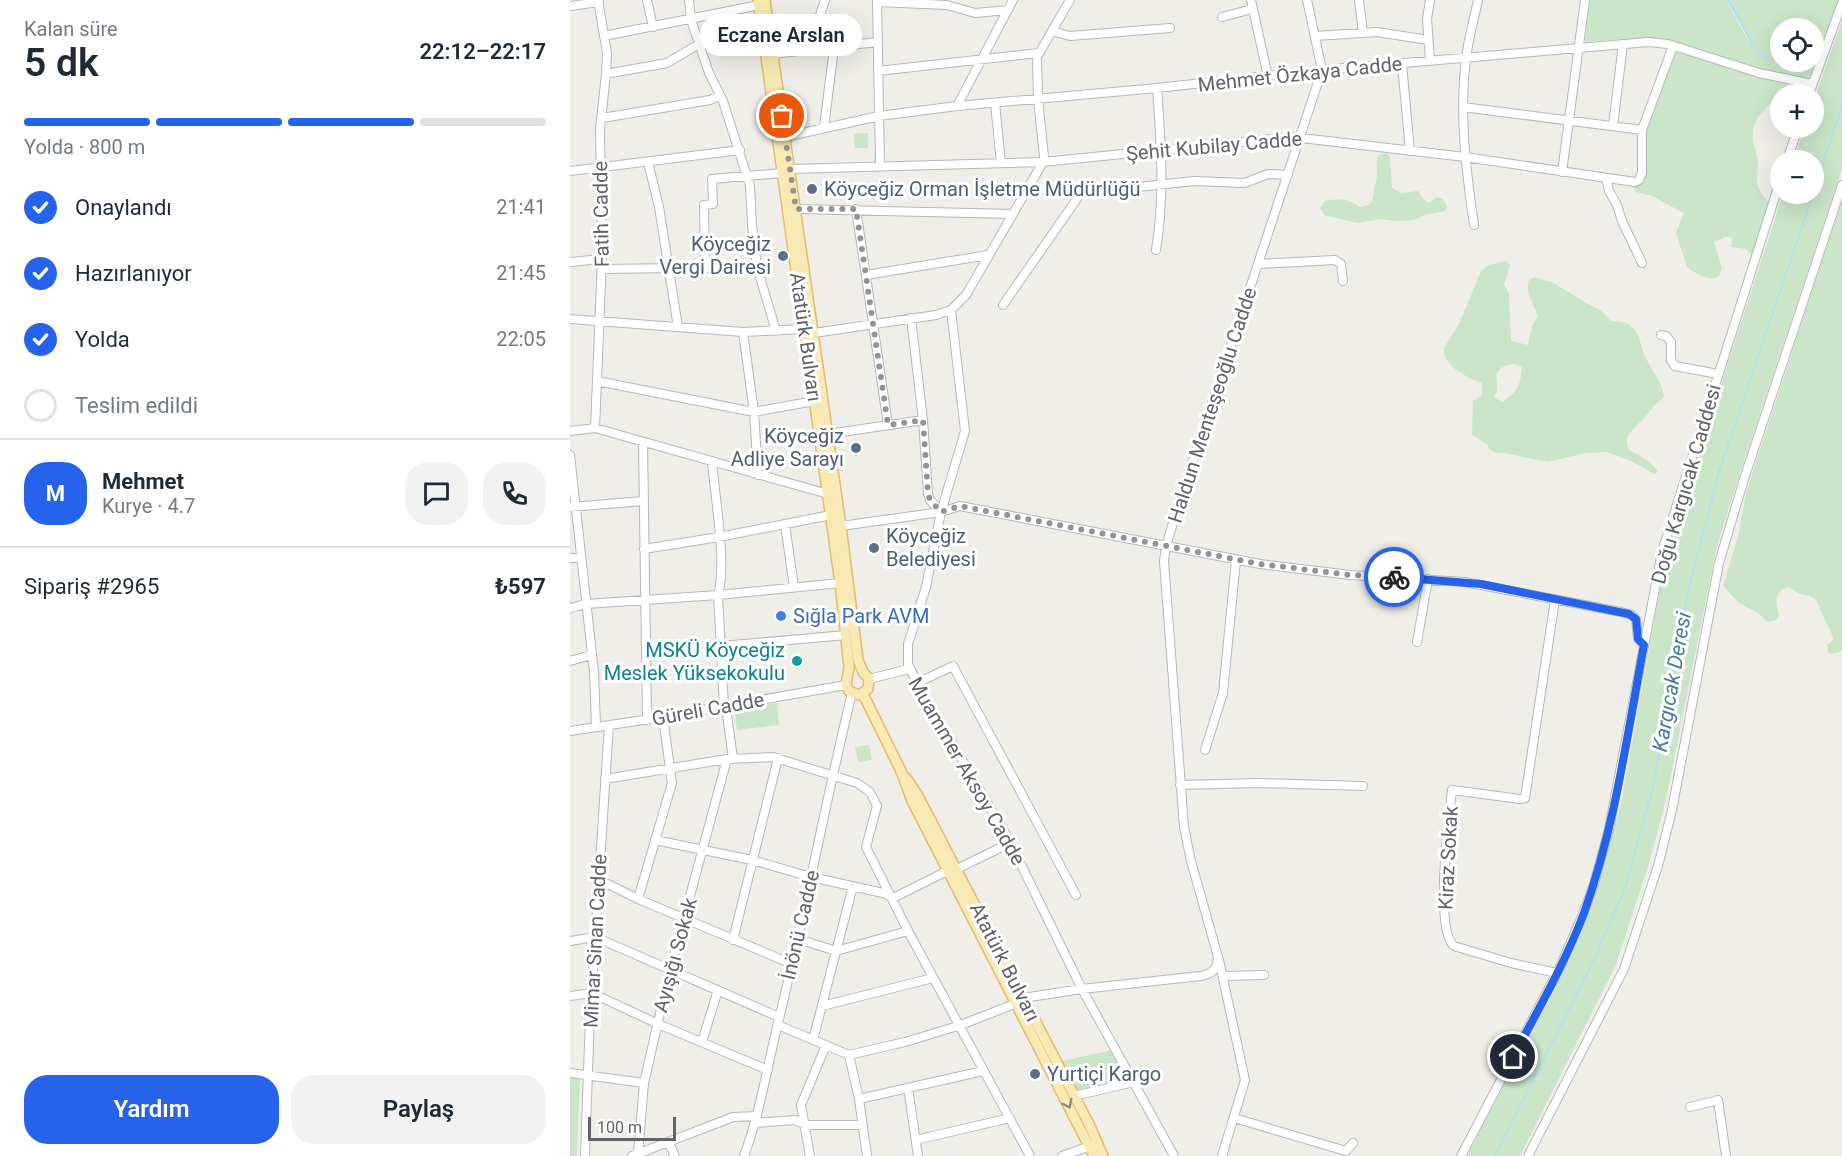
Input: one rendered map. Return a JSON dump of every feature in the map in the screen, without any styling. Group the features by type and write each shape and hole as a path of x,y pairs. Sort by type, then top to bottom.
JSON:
{"main road":[{"name":"Atatürk Bulvarı","path":"760,2 773,54 785,137 787,171 796,209 814,401 840,582 852,687 901,771 912,801 952,870 1020,1000 1074,1096 1103,1156"},
{"name":"Atatürk Bulvarı","path":"760,2 787,171 809,331 828,434 858,660 866,676"},
{"path":"855,671 866,676 868,689 852,687 855,671"},
{"name":"Atatürk Bulvarı","path":"1020,1000 1094,1156"}],"street":[{"path":"646,0 653,27"},
{"path":"689,0 691,20 708,74 720,96 740,150 750,186 757,267 776,331"},
{"path":"808,51 825,0"},
{"path":"957,106 1013,0"},
{"path":"570,319 743,332 809,331 873,324 951,310 966,295 1043,162 1036,62 1038,54 1070,0"},
{"path":"1251,0 1268,77"},
{"name":"Haldun Menteşeoğlu Cadde","path":"1234,1118 1245,1075 1224,976 1191,861 1184,827 1164,568 1166,546 1322,70 1307,0"},
{"path":"1359,0 1363,33"},
{"path":"1430,0 1427,19 1430,61"},
{"path":"1474,225 1465,157 1463,107 1466,59 1478,0"},
{"path":"1562,172 1585,0"},
{"path":"570,6 598,1"},
{"name":"Fatih Cadde","path":"595,428 602,268 600,167 606,74 604,36 598,1"},
{"path":"880,166 877,1 947,5 975,13 1008,10"},
{"path":"604,36 691,20 760,2"},
{"path":"1812,84 1842,3"},
{"path":"1221,17 1252,9"},
{"path":"1052,31 1070,36 1170,28"},
{"path":"1315,36 1363,33 1398,34 1428,40"},
{"path":"773,54 877,42"},
{"name":"Mehmet Özkaya Cadde","path":"785,137 879,116 957,106 1322,70 1648,42 1673,46 1759,73 1812,84"},
{"path":"606,74 667,63 699,44"},
{"path":"1614,126 1623,44"},
{"path":"1463,107 1642,130 1673,46"},
{"path":"824,127 834,48"},
{"path":"878,71 1038,54"},
{"path":"1402,64 1410,151"},
{"path":"1156,250 1162,212 1163,184 1157,88"},
{"path":"602,118 711,100 720,96"},
{"path":"995,103 1001,163"},
{"name":"Şehit Kubilay Cadde","path":"705,268 704,205 713,204 712,179 787,171 880,166 1043,162 1301,137 1465,157 1635,182 1639,180 1642,173 1642,130"},
{"path":"570,171 740,150"},
{"path":"648,162 659,207 678,327"},
{"path":"1003,306 1081,193 1204,181 1245,183 1268,174 1288,175"},
{"path":"1606,178 1609,191 1642,263"},
{"path":"1528,1156 1624,969 1672,810 1709,611 1729,526 1842,184"},
{"name":"Doğu Kargıcak Caddesi","path":"1461,1156 1557,973 1583,914 1605,848 1662,552 1773,204"},
{"path":"796,209 1012,214"},
{"path":"856,209 888,425"},
{"path":"866,275 988,255"},
{"path":"570,262 602,260"},
{"path":"1258,264 1335,260 1341,264 1343,281"},
{"path":"602,268 757,267"},
{"name":"Muammer Aksoy Cadde","path":"951,310 965,431 941,512 926,587 908,644 909,669 1010,843 1082,988 1174,1156"},
{"path":"911,318 923,420 928,494 930,500 941,512"},
{"path":"743,332 754,412 758,475"},
{"path":"1661,335 1666,336 1671,342 1671,360 1675,366 1718,374"},
{"path":"597,381 754,412 814,401"},
{"path":"828,434 923,420"},
{"path":"570,431 595,428 828,494"},
{"path":"643,442 647,720"},
{"path":"570,455 573,507 586,604 596,727"},
{"name":"Ayışığı Sokak","path":"635,1155 644,1083 670,970 730,759 718,595 721,585 719,537 712,462"},
{"path":"573,507 643,501"},
{"path":"841,526 941,512 960,506 1236,560 1350,575 1481,584 1632,615 1637,622 1640,642 1644,645"},
{"path":"644,549 831,515"},
{"path":"785,524 794,587"},
{"path":"570,558 581,558"},
{"path":"1205,750 1223,693 1236,560"},
{"path":"1417,642 1428,579"},
{"path":"570,608 586,604 718,595 840,582"},
{"name":"Kiraz Sokak","path":"1555,600 1526,798 1452,790 1443,897 1445,933 1454,946 1503,961 1557,973"},
{"path":"721,646 846,635"},
{"path":"570,661 591,655"},
{"path":"917,683 953,666 1076,895"},
{"path":"866,676 909,669"},
{"name":"Güreli Cadde","path":"570,731 852,687"},
{"name":"İnönü Cadde","path":"744,1156 757,1119 852,687"},
{"path":"639,899 672,783 663,717"},
{"name":"Mimar Sinan Cadde","path":"585,1156 598,879 609,725"},
{"path":"733,940 778,758"},
{"path":"605,779 730,759 778,758 857,783 870,792 877,806 866,847 958,1026 1030,1156"},
{"path":"1180,785 1258,783 1363,786"},
{"path":"656,840 752,860 811,877 882,893 893,898 1010,843"},
{"path":"598,879 639,899 792,964"},
{"path":"813,1040 853,886"},
{"path":"798,939 836,951 908,931"},
{"path":"570,941 595,937 717,990 813,1040 849,1055 905,1042 958,1026 1020,1000 1082,988 1207,975 1216,968 1218,957"},
{"path":"1224,976 1264,975"},
{"path":"822,1006 933,978"},
{"path":"702,1042 717,990"},
{"path":"570,996 592,993 658,1024 768,1070"},
{"path":"810,1156 801,1105 826,1045"},
{"path":"849,1055 859,1099 867,1156"},
{"path":"859,1099 983,1071"},
{"path":"570,1073 644,1083"},
{"path":"1074,1096 1134,1082"},
{"path":"908,1088 918,1156"},
{"path":"1690,1107 1718,1100 1726,1156"},
{"path":"635,1155 733,1117 795,1120 806,1125 862,1125"},
{"path":"916,1140 1010,1118"},
{"path":"1222,1156 1234,1118 1346,1151 1353,1143"},
{"path":"669,1143 675,1156"},
{"path":"1062,1156 1090,1146"}],"green space":[{"path":"1590,0 1727,0 1750,42 1756,50 1769,59 1755,46 1730,0 1839,0 1824,41 1824,18 1770,18 1770,71 1662,39 1636,38 1585,42"},
{"path":"1842,21 1842,169 1716,550 1666,800 1648,867 1616,965 1520,1156 1467,1156 1549,1000 1579,936 1598,887 1621,804 1666,557 1780,204 1824,204 1824,150 1797,150 1801,138 1824,138 1824,84 1820,84"},
{"path":"1675,52 1789,83 1770,84 1770,104 1756,121 1754,128 1753,141 1758,161 1757,182 1761,193 1770,203 1753,256 1746,249 1731,247 1733,238 1724,236 1714,242 1722,268 1719,276 1715,278 1703,276 1687,267 1676,233 1684,213 1652,196 1636,192 1631,184 1643,178 1646,169 1645,128"},
{"path":"1772,72 1812,72 1809,77 1792,78"},
{"path":"868,133 868,148 855,148 854,134"},
{"path":"1386,153 1390,158 1392,188 1401,193 1418,191 1429,203 1435,198 1442,199 1447,206 1445,211 1424,215 1414,220 1380,219 1358,223 1324,215 1320,208 1325,201 1343,200 1360,207 1371,202 1377,178 1377,159 1378,156"},
{"path":"1842,199 1842,651 1831,654 1828,652 1827,645 1833,637 1816,600 1810,596 1800,594 1788,587 1783,589 1777,598 1779,615 1776,620 1768,622 1739,603 1723,586 1738,537 1746,493"},
{"path":"1506,261 1510,265 1504,284 1509,294 1511,341 1528,345 1532,326 1538,316 1528,289 1529,280 1534,277 1552,282 1601,310 1611,321 1626,323 1636,331 1646,359 1661,385 1664,397 1630,433 1627,446 1658,471 1655,474 1629,460 1606,452 1586,453 1548,462 1495,453 1489,449 1487,444 1472,435 1473,401 1482,395 1482,383 1452,366 1447,361 1444,348 1459,324 1481,271 1489,265","holes":["1514,364 1522,367 1516,390 1503,402 1493,397 1496,393 1496,378 1499,370 1504,366"]},
{"path":"777,703 779,725 737,730 734,708"},
{"path":"869,745 872,760 858,762 855,747"},
{"path":"1112,1050 1128,1080 1078,1091 1062,1061"},
{"path":"570,1078 580,1078 577,1156 570,1156"}],"water":[{"path":"1727,0 1730,0 1755,46 1769,59 1768,61 1752,45"}],"waterway":[{"name":"Kargıcak Deresi","path":"1824,160 1842,105"},
{"name":"Kargıcak Deresi","path":"1495,1156 1596,955 1625,888 1653,787 1688,592 1719,472 1810,204"}],"way so far":[{"path":"782,116 796,209 856,209 888,425 923,420 928,494 930,500 941,512 960,506 1260,564 1350,575 1394,577"}],"place":[{"name":"Eczane Arslan","path":"782,116"},
{"name":"Köyceğiz Orman İşletme Müdürlüğü","path":"812,189"},
{"name":"Köyceğiz Vergi Dairesi","path":"783,256"},
{"name":"Köyceğiz Adliye Sarayı","path":"856,448"},
{"name":"Köyceğiz Belediyesi","path":"874,548"},
{"name":"Sığla Park AVM","path":"781,616"},
{"name":"MSKÜ Köyceğiz Meslek Yüksekokulu","path":"797,661"},
{"name":"Yurtiçi Kargo","path":"1035,1074"}],"route":[{"path":"1394,577 1481,584 1629,614 1636,619 1638,639 1644,645 1609,830 1594,884 1573,939 1513,1057"}]}
